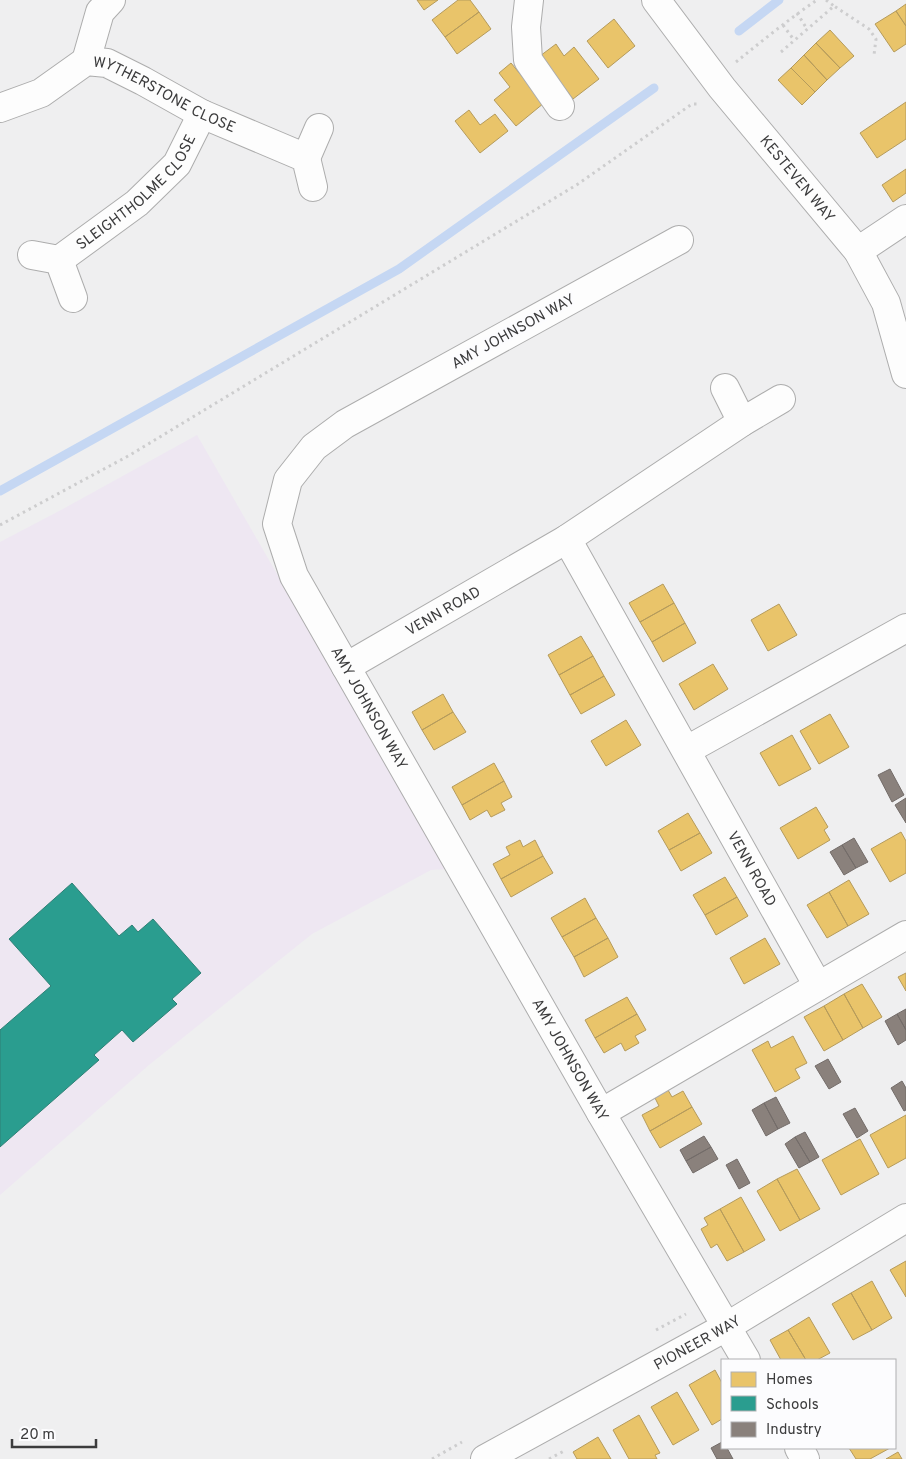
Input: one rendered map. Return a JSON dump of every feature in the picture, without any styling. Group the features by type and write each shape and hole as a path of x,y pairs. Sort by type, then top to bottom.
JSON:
{"street":[{"path":"86,61 100,12 111,0"},
{"path":"529,0 526,26 528,60 560,106"},
{"name":"KESTEVEN WAY","path":"656,0 722,88 858,251 886,303 906,374"},
{"name":"WYTHERSTONE CLOSE","path":"0,108 41,93 86,61 107,62 202,114 306,158"},
{"name":"SLEIGHTHOLME CLOSE","path":"32,255 59,260 137,203 177,164 202,114"},
{"path":"313,187 306,158 318,128"},
{"path":"858,251 906,219"},
{"name":"AMY JOHNSON WAY","path":"679,240 345,424 314,447 288,480 277,524 294,576 601,1113 745,1359"},
{"name":"SLEIGHTHOLME CLOSE","path":"59,260 73,298"},
{"path":"725,388 742,422"},
{"name":"VENN ROAD","path":"346,667 567,539 742,422 780,399"},
{"name":"VENN ROAD","path":"567,539 818,986"},
{"path":"687,750 906,628"},
{"path":"601,1113 906,935"},
{"name":"PIONEER WAY","path":"485,1459 726,1327 906,1218"}],"path":[{"path":"0,525 130,455 578,184 692,104 703,105 733,76 736,62 797,13 817,0"},
{"path":"826,0 869,29 876,39 874,55"},
{"path":"781,52 834,6"},
{"path":"797,13 807,29"},
{"path":"784,25 794,40"}],"shaded area":[{"path":"197,435 447,869 431,870 312,934 149,1065 0,1195 0,542"}],"building: Homes":[{"path":"417,0 438,0 424,10"},
{"path":"458,0 470,0 479,12 445,37 432,20"},
{"path":"906,4 906,26 896,11"},
{"path":"896,11 906,26 906,44 894,52 875,24"},
{"path":"479,12 491,29 457,54 445,37"},
{"path":"614,19 635,46 608,68 587,41"},
{"path":"830,30 854,56 840,68 816,43"},
{"path":"816,43 840,68 827,80 804,55"},
{"path":"556,44 564,56 574,47 599,79 573,99 540,56"},
{"path":"804,55 827,80 815,92 791,68"},
{"path":"511,63 544,103 516,126 494,100 510,87 499,73"},
{"path":"791,68 815,92 802,105 778,80"},
{"path":"906,102 906,139 877,158 860,133"},
{"path":"469,110 480,125 495,114 508,131 480,153 455,121"},
{"path":"906,169 906,193 893,202 882,185"},
{"path":"663,584 674,603 640,622 629,603"},
{"path":"674,603 685,623 652,642 640,622"},
{"path":"779,604 797,635 768,651 751,620"},
{"path":"685,623 696,643 663,662 652,642"},
{"path":"581,636 593,656 559,675 548,655"},
{"path":"593,656 604,676 570,695 559,675"},
{"path":"713,664 728,689 694,710 679,684"},
{"path":"604,676 615,695 581,714 570,695"},
{"path":"443,694 453,712 422,730 412,712"},
{"path":"453,712 466,732 434,750 422,730"},
{"path":"830,714 849,747 819,764 800,731"},
{"path":"626,720 641,745 606,766 591,741"},
{"path":"792,735 811,769 779,786 760,753"},
{"path":"494,763 504,781 462,805 452,787"},
{"path":"504,781 512,797 501,803 505,810 491,817 487,810 470,820 462,805"},
{"path":"816,807 828,827 824,830 830,840 798,859 780,828"},
{"path":"688,813 700,833 669,850 658,831"},
{"path":"901,832 906,841 906,873 890,882 871,849"},
{"path":"700,833 712,853 681,871 669,850"},
{"path":"520,840 523,847 535,840 543,856 501,879 493,864 510,855 506,847"},
{"path":"543,856 553,873 511,897 501,879"},
{"path":"725,877 737,897 705,915 693,895"},
{"path":"849,880 869,914 848,926 829,892"},
{"path":"829,892 848,926 827,938 807,905"},
{"path":"737,897 748,916 716,935 705,915"},
{"path":"585,898 596,918 562,937 551,918"},
{"path":"596,918 608,938 574,957 562,937"},
{"path":"608,938 618,957 584,977 574,957"},
{"path":"765,938 780,964 744,984 730,958"},
{"path":"906,973 906,991 898,977"},
{"path":"862,984 882,1017 863,1028 844,994"},
{"path":"844,994 863,1028 843,1040 824,1006"},
{"path":"627,997 637,1014 595,1038 585,1020"},
{"path":"824,1006 843,1040 824,1051 804,1017"},
{"path":"637,1014 646,1030 635,1036 639,1043 625,1051 621,1043 604,1053 595,1038"},
{"path":"793,1036 807,1063 795,1069 800,1078 775,1092 752,1050 768,1041 771,1048"},
{"path":"668,1090 672,1097 683,1091 692,1107 650,1131 642,1115 659,1106 655,1098"},
{"path":"692,1107 702,1124 660,1148 650,1131"},
{"path":"906,1115 906,1158 888,1168 870,1135"},
{"path":"860,1139 879,1174 841,1195 822,1160"},
{"path":"797,1169 820,1209 800,1220 777,1179"},
{"path":"777,1179 800,1220 780,1231 757,1191"},
{"path":"741,1197 765,1240 744,1252 720,1209"},
{"path":"720,1209 744,1252 727,1261 717,1244 711,1248 701,1229 708,1225 704,1218"},
{"path":"906,1261 906,1297 890,1270"},
{"path":"872,1281 892,1318 872,1330 851,1293"},
{"path":"851,1293 872,1330 853,1340 832,1304"},
{"path":"809,1317 830,1353 819,1359 805,1359 788,1330"},
{"path":"788,1330 805,1359 780,1359 770,1340"},
{"path":"715,1370 721,1381 721,1420 712,1425 689,1385"},
{"path":"677,1392 699,1430 673,1445 651,1407"},
{"path":"639,1415 660,1453 655,1455 657,1459 629,1459 613,1430"},
{"path":"598,1437 611,1459 577,1459 573,1452"},
{"path":"850,1449 888,1449 870,1459 856,1459"},
{"path":"898,1452 902,1459 886,1459"}],"building: Schools":[{"path":"72,883 119,936 132,925 138,932 153,919 201,973 172,999 177,1004 133,1042 122,1030 94,1055 99,1060 0,1147 0,1030 51,986 9,939"}],"building: Industry":[{"path":"890,769 904,795 892,802 878,775"},
{"path":"906,798 906,823 895,805"},
{"path":"854,838 868,862 856,868 842,845"},
{"path":"842,845 856,868 844,875 830,852"},
{"path":"906,1009 906,1030 897,1014"},
{"path":"897,1014 906,1030 906,1040 898,1045 885,1021"},
{"path":"828,1059 841,1082 829,1089 815,1066"},
{"path":"902,1081 906,1088 906,1110 904,1111 891,1088"},
{"path":"776,1097 790,1123 778,1129 764,1103"},
{"path":"764,1103 778,1129 766,1136 752,1110"},
{"path":"855,1108 868,1131 857,1138 843,1114"},
{"path":"805,1132 819,1157 810,1162 795,1137"},
{"path":"704,1136 711,1147 686,1161 680,1150"},
{"path":"795,1137 810,1162 799,1168 785,1144"},
{"path":"711,1147 718,1159 693,1173 686,1161"},
{"path":"737,1159 750,1183 739,1189 726,1165"},
{"path":"721,1443 721,1449 728,1449 733,1459 717,1459 711,1448"}],"waterway":[{"path":"739,31 779,0"},
{"path":"0,491 399,269 654,88"}]}
